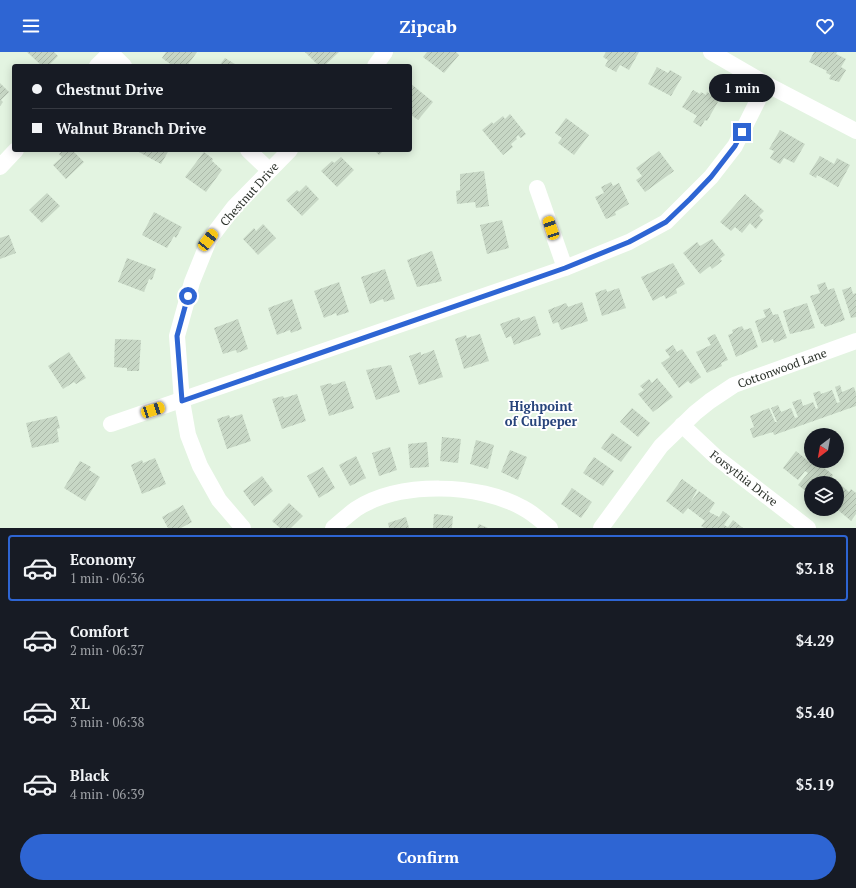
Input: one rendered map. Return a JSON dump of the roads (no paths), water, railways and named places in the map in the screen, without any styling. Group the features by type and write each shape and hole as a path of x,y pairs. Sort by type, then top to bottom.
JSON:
{"street":[{"path":"99,64 110,52 122,64"},
{"path":"376,64 385,52"},
{"path":"711,52 766,84 856,131"},
{"path":"111,424 182,401 565,268 629,242 666,222 711,177 735,146 766,84"},
{"path":"0,167 14,152"},
{"path":"250,152 270,170"},
{"name":"Chestnut Drive","path":"243,528 219,500 200,466 188,435 182,401 177,336 192,282 208,240 234,207 288,152"},
{"path":"537,188 565,268"},
{"name":"Cottonwood Lane","path":"601,528 662,446 682,425 710,401 734,385 856,341"},
{"name":"Forsythia Drive","path":"682,425 716,457 808,528"},
{"path":"333,528 357,508 389,496 430,488 466,490 494,495 524,508 550,528"}],"district":[{"name":"Highpoint of Culpeper","path":"541,414"}]}
